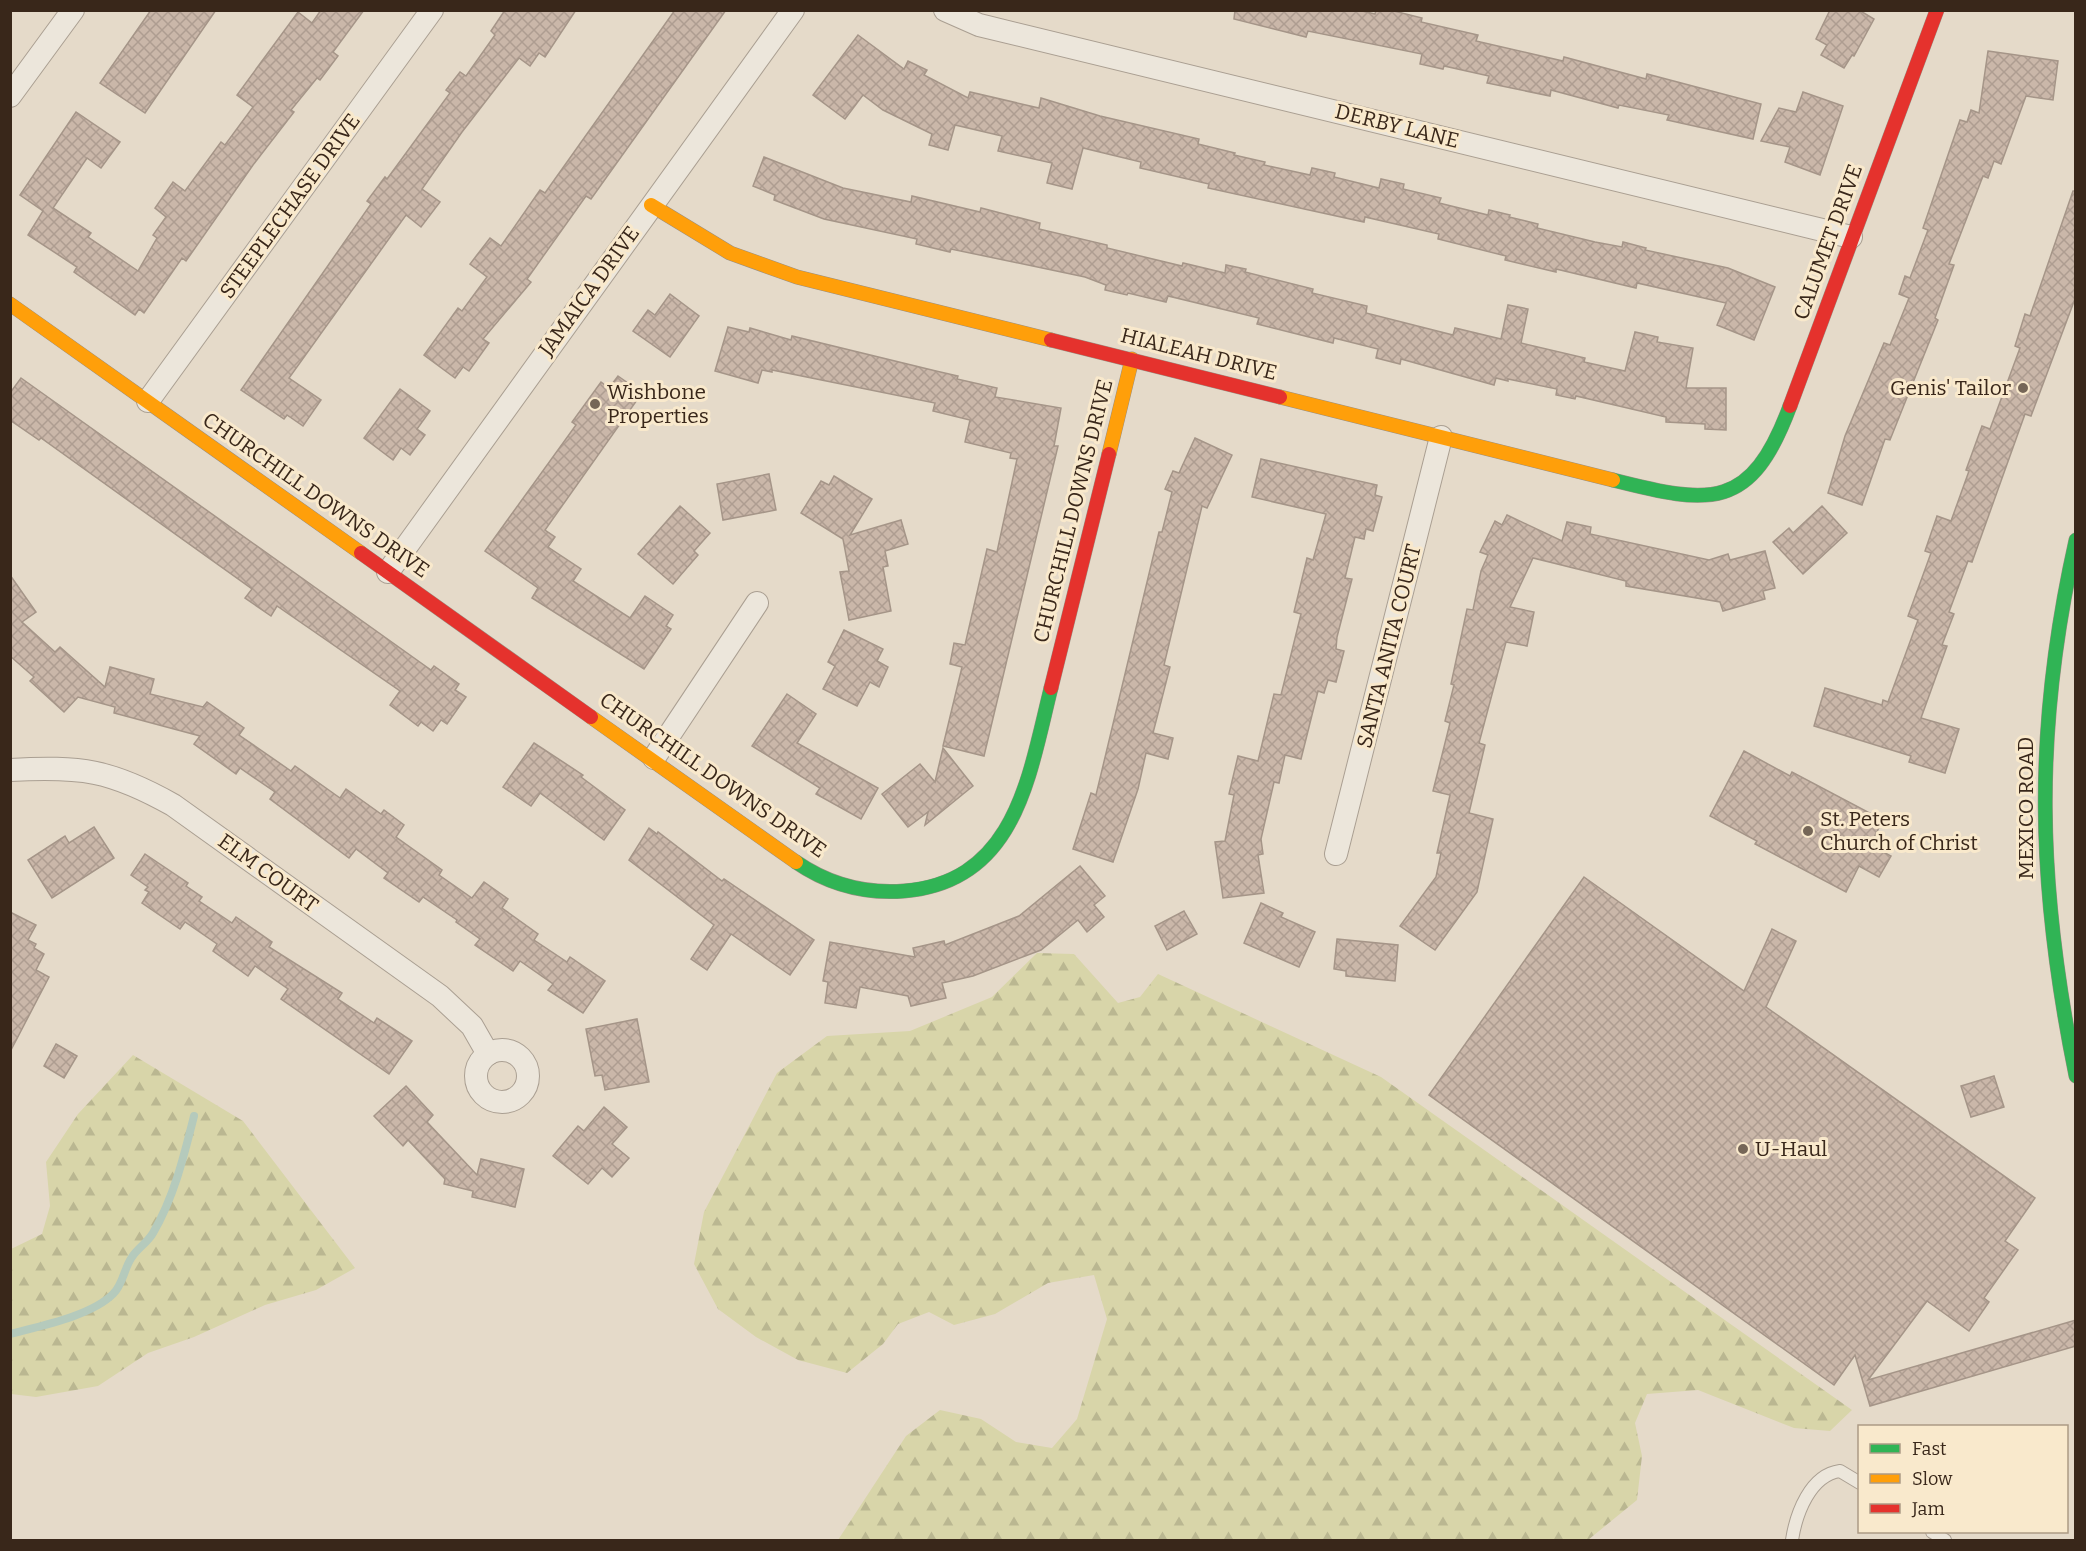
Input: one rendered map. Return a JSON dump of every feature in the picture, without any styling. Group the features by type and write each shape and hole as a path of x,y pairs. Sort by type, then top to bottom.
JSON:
{"street":[{"path":"10,96 73,10"},
{"name":"STEEPLECHASE DRIVE","path":"148,401 432,10"},
{"name":"JAMAICA DRIVE","path":"388,572 793,10"},
{"name":"DERBY LANE","path":"945,10 979,24 1851,237"},
{"name":"CALUMET DRIVE","path":"1748,481 1766,460 1779,436 1936,10"},
{"name":"HIALEAH DRIVE","path":"651,205 730,253 797,278 1682,495 1721,496 1748,481"},
{"name":"CHURCHILL DOWNS DRIVE","path":"10,304 817,875 855,888 896,893 932,888 958,877 984,858 1000,840 1024,796 1132,359"},
{"name":"SANTA ANITA COURT","path":"1336,854 1441,437"},
{"name":"MEXICO ROAD","path":"2076,540 2052,668 2044,791 2048,914 2059,990 2076,1076"},
{"path":"654,758 757,603"},
{"name":"ELM COURT","path":"10,770 55,768 100,772 134,783 172,805 440,996 472,1026 488,1054"}],"lane":[{"path":"1792,1540 1796,1517 1818,1480 1831,1472 1840,1471 1858,1483"}],"green space":[{"path":"1037,953 1074,954 1118,1003 1140,997 1158,974 1381,1077 1852,1410 1830,1431 1794,1428 1698,1390 1647,1394 1635,1423 1642,1456 1637,1500 1588,1540 838,1540 906,1436 940,1410 981,1419 1016,1442 1052,1448 1077,1419 1107,1319 1094,1275 1048,1283 995,1314 954,1325 929,1312 898,1324 883,1344 847,1373 798,1360 756,1337 718,1309 694,1264 704,1212 777,1073 827,1036 910,1031 992,997"},
{"path":"133,1055 243,1121 355,1268 316,1290 265,1305 194,1337 148,1353 98,1386 36,1397 11,1394 11,1249 42,1234 50,1206 46,1162 78,1114"}],"building":[{"path":"151,10 216,10 145,113 100,83"},
{"path":"321,10 364,10 333,52 338,56 320,80 317,78 291,110 294,112 253,165 186,261 182,258 144,313 139,309 135,315 74,272 77,267 28,235 43,211 20,195 76,112 120,142 101,168 87,158 53,208 91,233 88,237 138,271 157,238 153,235 166,217 155,208 173,182 185,191 221,142 225,145 253,107 237,95 298,12 312,23"},
{"path":"505,10 576,10 545,57 539,53 530,66 519,58 462,132 422,189 440,202 421,227 406,215 289,378 321,400 303,426 287,415 284,419 241,390 371,204 367,201 385,177 387,179 450,93 446,90 460,72 466,76 495,35 491,31"},
{"path":"675,10 726,10 591,199 586,196 527,279 531,282 483,339 489,343 469,371 463,367 455,378 424,355 458,308 462,311 487,277 470,264 490,238 501,246 540,190 545,193"},
{"path":"1235,10 1358,10 1375,14 1376,10 1390,10 1422,18 1421,22 1478,35 1476,41 1563,61 1564,57 1646,79 1647,74 1761,104 1753,139 1667,120 1669,115 1619,105 1618,108 1551,90 1550,96 1487,83 1489,76 1444,66 1443,69 1420,64 1422,54 1308,31 1306,37 1234,19"},
{"path":"1830,10 1859,10 1874,19 1854,56 1852,55 1844,68 1821,55 1827,45 1816,39"},
{"path":"858,35 904,69 908,61 927,70 924,75 968,98 970,92 1039,108 1041,98 1100,116 1199,139 1198,144 1265,162 1264,165 1310,175 1312,168 1335,173 1334,177 1379,188 1381,179 1404,184 1403,189 1441,198 1439,203 1488,215 1489,210 1538,224 1537,228 1622,247 1623,242 1646,248 1645,250 1728,268 1775,287 1754,340 1717,325 1726,303 1637,283 1636,288 1556,269 1556,272 1505,260 1506,256 1438,239 1439,234 1365,217 1364,222 1208,188 1209,184 1140,168 1141,162 1083,148 1072,189 1047,183 1052,163 998,151 1002,136 955,125 948,150 929,145 932,134 883,110 863,95 845,119 813,95"},
{"path":"1988,51 2058,61 2053,100 2026,96 2001,164 1994,161 1988,178 1983,176 1949,264 1954,265 1935,318 1938,320 1890,440 1885,439 1862,505 1828,493 1845,436 1884,343 1890,345 1909,298 1899,294 1905,276 1910,278 1928,230 1923,228 1960,120 1967,122 1971,110 1979,113"},
{"path":"1803,92 1843,106 1820,175 1785,162 1790,147 1761,141 1779,108 1796,112"},
{"path":"764,157 843,188 911,202 912,196 980,212 981,208 1040,223 1039,229 1182,266 1183,263 1225,273 1226,265 1246,269 1245,272 1313,289 1312,293 1367,306 1366,313 1453,335 1455,328 1501,339 1508,305 1528,309 1521,343 1585,358 1584,362 1625,371 1635,332 1658,337 1657,342 1693,348 1686,388 1726,388 1726,430 1705,429 1705,424 1666,422 1666,417 1576,396 1575,399 1556,395 1557,389 1508,379 1508,381 1496,378 1494,385 1401,359 1400,364 1376,358 1378,349 1334,338 1333,343 1257,324 1259,318 1168,296 1166,302 1105,290 1106,285 1085,277 951,249 950,252 916,244 917,239 824,219 774,200 775,195 753,186"},
{"path":"2073,191 2076,191 2076,296 2031,416 2025,414 1972,562 1968,561 1949,612 1954,614 1942,645 1947,646 1921,718 1959,729 1945,773 1909,762 1911,756 1814,726 1825,688 1882,705 1883,700 1888,702 1918,620 1908,616 1931,553 1925,551 1937,516 1951,521 1982,426 1990,429 2020,348 2015,346 2025,314 2030,316"},
{"path":"670,294 699,316 670,357 633,331 648,310 655,315"},
{"path":"728,327 749,332 750,328 791,340 792,336 958,376 957,379 997,388 995,397 1061,408 1054,446 1058,446 984,756 943,746 962,667 950,664 954,643 965,645 987,549 997,552 1017,459 1010,458 1011,453 965,442 970,420 933,411 935,403 772,370 772,372 762,370 758,383 715,371"},
{"path":"618,376 642,393 545,530 555,537 548,547 581,569 573,581 630,618 645,596 673,615 666,626 671,629 644,669 532,598 538,588 485,551 576,425 572,422 601,382 609,388"},
{"path":"21,378 431,670 434,666 459,684 455,690 466,697 447,724 441,720 433,731 421,722 418,726 390,705 400,691 277,606 271,616 245,598 252,589 41,438 39,440 10,420 10,393"},
{"path":"400,389 430,411 417,429 425,435 410,455 401,448 393,460 364,438"},
{"path":"1195,438 1232,455 1207,508 1202,506 1164,665 1170,667 1153,733 1173,738 1168,759 1146,753 1138,789 1113,862 1073,849 1091,793 1096,795 1159,532 1162,532 1172,492 1165,489 1173,471 1179,473"},
{"path":"1261,459 1377,485 1375,495 1382,497 1373,531 1366,529 1364,539 1355,537 1345,578 1352,579 1337,637 1336,649 1344,651 1336,682 1328,680 1324,693 1318,691 1301,759 1285,755 1279,783 1274,782 1261,839 1263,854 1258,855 1264,893 1223,898 1215,842 1225,841 1234,795 1229,794 1238,756 1258,761 1274,694 1281,695 1301,614 1294,612 1307,558 1313,560 1326,514 1252,497"},
{"path":"769,474 776,510 723,520 717,484"},
{"path":"834,476 872,499 850,535 901,520 908,544 885,551 888,566 883,567 891,611 849,620 840,572 849,571 843,539 801,513 821,481 829,485"},
{"path":"680,506 710,533 694,551 698,555 673,584 638,554"},
{"path":"1822,506 1847,533 1803,574 1773,542 1789,528 1793,533"},
{"path":"1507,515 1562,541 1567,522 1591,527 1590,534 1709,560 1728,554 1730,560 1765,551 1775,588 1763,591 1765,599 1723,611 1720,602 1626,586 1626,581 1533,558 1510,607 1534,612 1527,646 1506,642 1479,743 1485,745 1469,813 1493,819 1477,892 1435,950 1400,926 1436,877 1441,853 1437,853 1450,795 1433,791 1450,723 1445,721 1454,685 1451,684 1467,609 1473,610 1481,571 1488,555 1480,552 1495,521 1502,525"},
{"path":"10,575 36,612 22,622 55,652 60,647 105,687 110,667 154,679 150,694 203,707 207,702 244,728 239,735 291,771 295,766 340,798 346,789 381,814 384,810 404,825 396,837 442,870 439,875 472,898 484,882 508,899 502,908 538,934 534,940 567,962 570,957 605,981 583,1013 548,990 553,984 520,961 513,971 475,945 480,939 456,922 457,920 423,897 419,902 384,878 388,873 356,849 349,858 270,799 275,792 240,768 236,774 194,744 200,736 114,713 115,707 78,697 64,712 30,681 34,677 10,656"},
{"path":"844,630 883,649 877,661 888,667 879,687 870,682 857,706 823,689 835,666 828,662"},
{"path":"787,694 816,714 797,743 878,788 861,819 816,794 820,788 752,746"},
{"path":"534,743 583,775 581,777 625,810 604,840 540,793 531,806 503,787"},
{"path":"943,748 973,786 925,825 928,812 908,827 882,794 920,764 935,782"},
{"name":"St. Peters Church of Christ","path":"1744,751 1790,776 1792,772 1883,820 1870,845 1891,856 1879,877 1859,866 1846,892 1755,844 1757,841 1710,816"},
{"path":"94,827 114,858 52,898 28,860 65,836 69,843"},
{"path":"649,828 657,834 658,832 722,881 724,879 814,940 790,975 731,934 707,970 691,959 714,925 629,860"},
{"path":"145,854 188,883 186,886 202,897 199,901 232,923 236,917 272,942 269,947 342,993 338,999 374,1023 377,1018 412,1041 389,1074 281,999 288,989 255,966 248,976 213,951 217,944 185,922 180,929 142,903 149,892 145,890 148,887 131,875"},
{"path":"1080,866 1105,896 1094,905 1104,917 1087,932 1078,920 1041,950 973,976 942,983 946,998 911,1006 908,996 860,987 856,1008 825,1003 828,982 823,981 830,942 915,957 913,948 944,941 945,945 1019,916"},
{"path":"1584,877 1744,991 1772,929 1796,941 1766,1007 2035,1198 2005,1241 2018,1250 1984,1298 1989,1302 1969,1331 1927,1301 1868,1380 2076,1320 2076,1346 1870,1406 1855,1355 1834,1385 1429,1095"},
{"path":"1261,903 1283,913 1281,917 1315,932 1299,967 1244,943"},
{"path":"1184,911 1197,934 1167,950 1155,926"},
{"path":"10,912 36,925 28,940 36,944 34,948 44,954 36,970 49,977 10,1052"},
{"path":"1337,939 1398,945 1395,981 1346,976 1346,971 1334,969"},
{"path":"637,1019 649,1082 605,1090 602,1075 595,1076 586,1029"},
{"path":"56,1044 77,1056 64,1078 44,1066"},
{"path":"1994,1076 2004,1107 1971,1117 1961,1086"},
{"path":"406,1086 433,1115 427,1122 477,1175 481,1159 524,1169 515,1207 472,1197 473,1191 444,1184 445,1179 408,1140 403,1146 374,1116"},
{"path":"604,1107 627,1127 612,1144 629,1158 612,1177 602,1168 588,1184 553,1156 578,1126 584,1131"}],"waterway":[{"path":"10,1334 79,1314 103,1302 113,1294 129,1261 151,1236 167,1205 194,1116"}],"traffic: fast":[{"path":"1613,480 1677,494 1702,495 1724,492 1743,482 1760,465 1775,440 1790,406"},
{"path":"2076,540 2052,677 2045,808 2054,939 2076,1076"},
{"path":"796,862 834,882 861,889 889,892 942,883 971,868 994,846 1011,819 1024,789 1051,688"}],"traffic: slow":[{"path":"651,205 730,253 797,277 1051,340"},
{"path":"10,304 361,553"},
{"path":"1109,454 1132,359"},
{"path":"1280,397 1613,480"},
{"path":"591,717 796,862"}],"traffic: jam":[{"path":"1790,406 1937,10"},
{"path":"1051,340 1280,397"},
{"path":"1051,688 1109,454"},
{"path":"361,553 591,717"}],"place":[{"name":"Genis' Tailor","path":"2023,388"},
{"name":"Wishbone Properties","path":"595,404"},
{"name":"St. Peters Church of Christ","path":"1808,831"},
{"name":"U-Haul","path":"1743,1149"}]}
